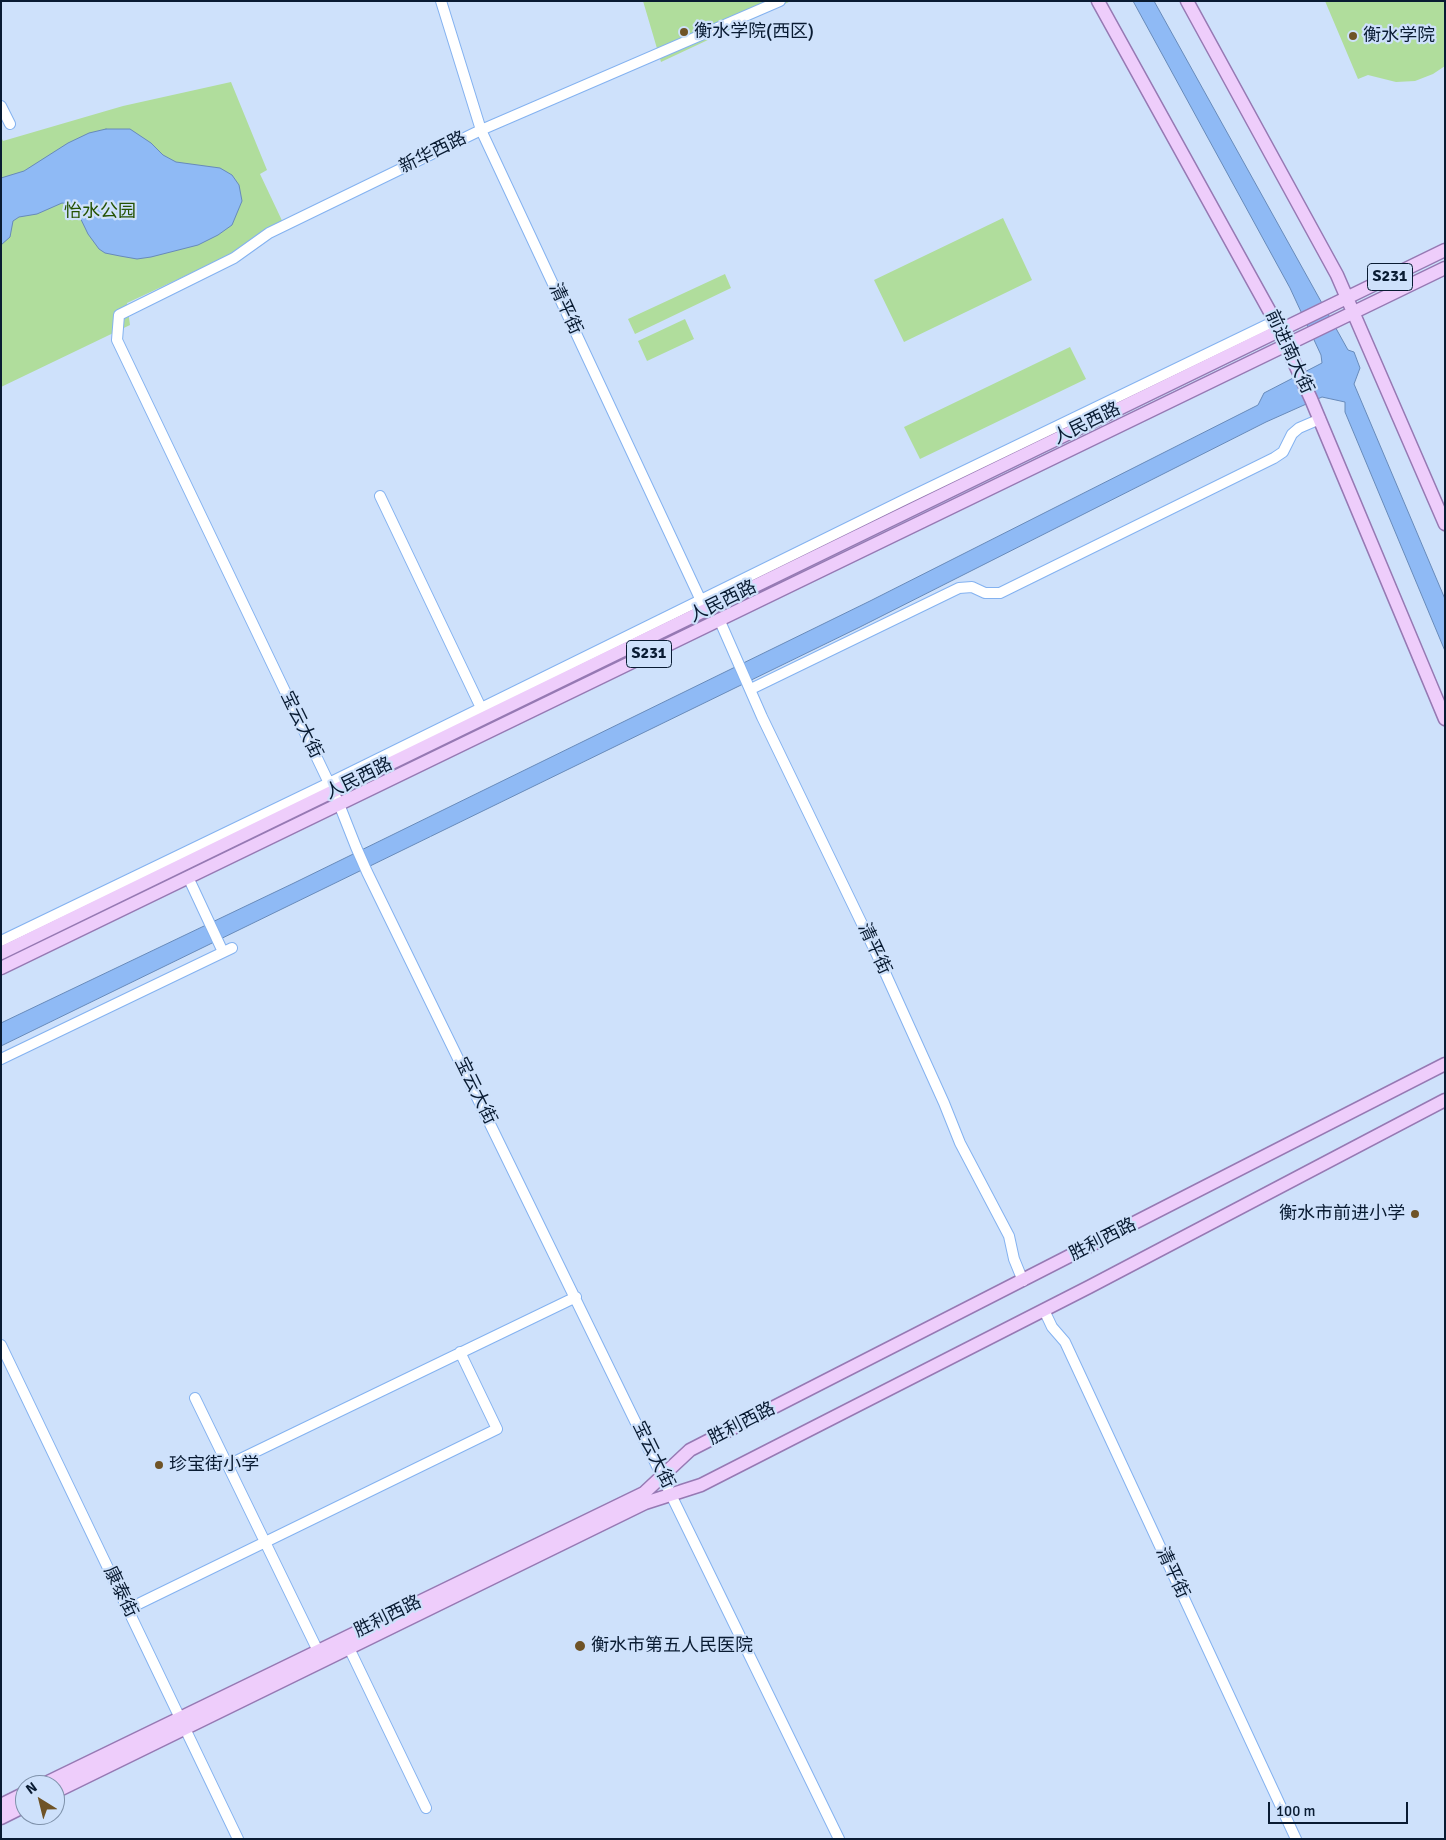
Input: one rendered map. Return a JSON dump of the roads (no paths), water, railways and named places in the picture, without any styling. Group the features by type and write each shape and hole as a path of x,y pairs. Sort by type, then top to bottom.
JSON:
{"main road":[{"name":"前进南大街","path":"1098,1 1291,342 1296,366 1445,719"},
{"path":"1187,1 1324,251 1347,315 1445,524"},
{"name":"人民西路","path":"1,953 483,712 1281,326 1341,300 1445,250"},
{"name":"人民西路","path":"1,968 1445,268"},
{"name":"胜利西路","path":"65,1787 318,1651 644,1493 690,1450 1445,1064"},
{"name":"胜利西路","path":"65,1775 349,1648 645,1503 702,1485 1044,1310 1445,1100"},
{"path":"1,1805 15,1798"},
{"path":"1,1818 15,1811"}],"street":[{"name":"清平街","path":"442,1 482,130 703,605"},
{"name":"新华西路","path":"117,340 118,315 234,258 269,233 482,130 780,1"},
{"path":"1,106 10,124"},
{"name":"宝云大街","path":"117,340 331,787 368,872 839,1839"},
{"path":"750,687 959,588 972,587 985,593 1000,593 1274,458 1283,452 1292,434 1318,417"},
{"path":"380,496 483,712"},
{"name":"清平街","path":"719,620 766,725 878,957 960,1143 1009,1236 1014,1259 1023,1281"},
{"path":"1,941 331,787"},
{"path":"1,1060 225,948 205,913 188,877"},
{"path":"228,1465 576,1297"},
{"name":"清平街","path":"1044,1310 1052,1327 1065,1342 1296,1839"},
{"name":"康泰街","path":"1,1345 238,1839"},
{"path":"128,1609 497,1429 460,1352"},
{"path":"195,1398 318,1651"},
{"path":"349,1648 426,1808"}],"water":[{"path":"1133,1 1154,1 1348,350 1354,352 1360,368 1354,384 1445,599 1445,651 1345,412 1345,402 1322,397 1266,422 860,627 1,1046 1,1023 294,883 870,601 1258,405 1264,393 1322,363 1321,355 1290,288"},
{"path":"106,129 130,129 151,143 163,155 176,162 220,168 232,175 239,185 242,201 232,225 218,235 198,245 137,259 105,253 99,249 88,234 76,209 69,204 62,203 37,214 19,217 13,221 10,237 1,245 1,178 24,171 68,143 89,133"}],"place":[{"name":"衡水学院(西区)","path":"684,32"},
{"name":"衡水学院","path":"1353,36"},
{"name":"衡水市前进小学","path":"1415,1214"},
{"name":"珍宝街小学","path":"159,1465"},
{"name":"衡水市第五人民医院","path":"580,1646"}],"park label":[{"name":"怡水公园","path":"100,212"}]}
